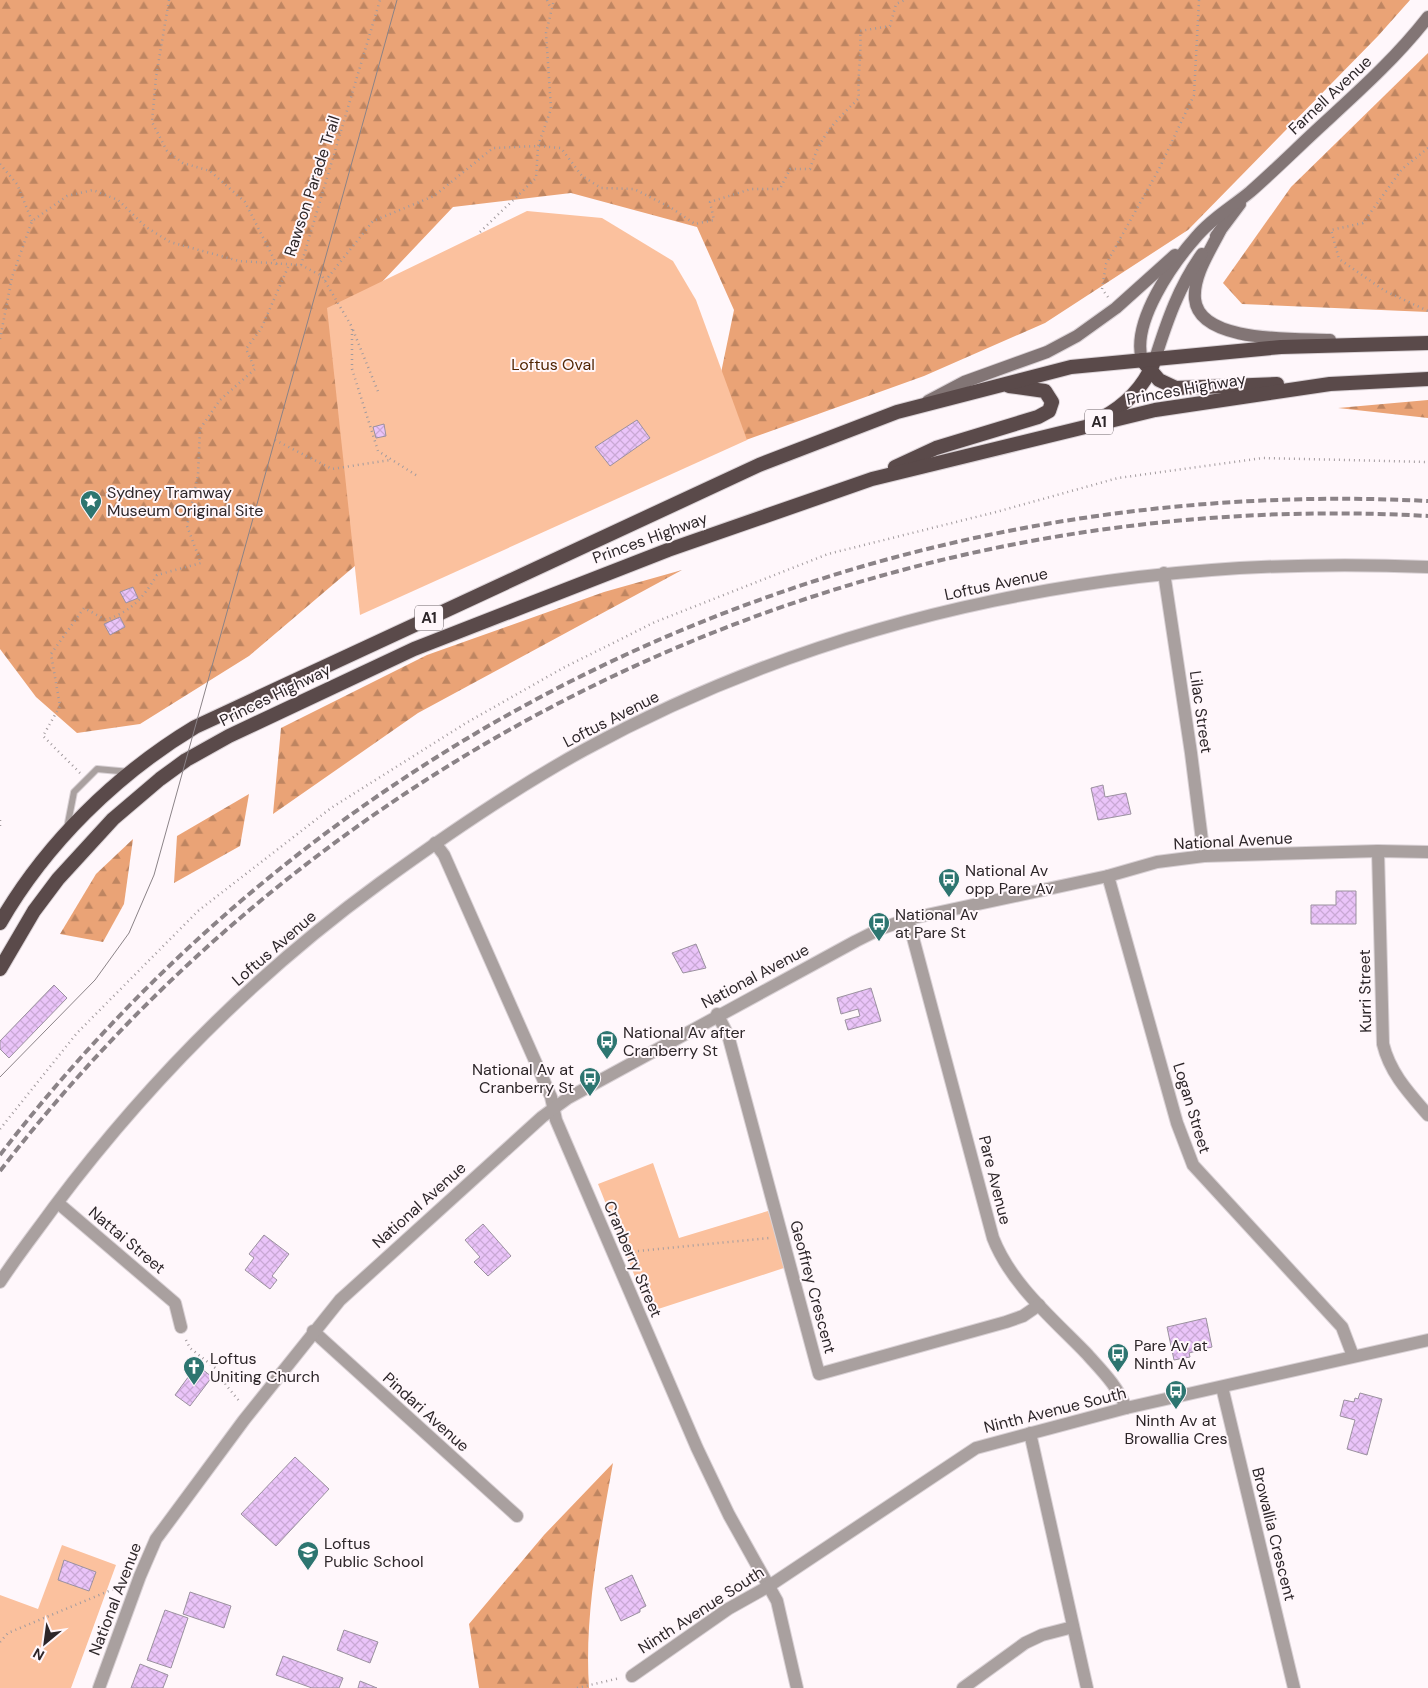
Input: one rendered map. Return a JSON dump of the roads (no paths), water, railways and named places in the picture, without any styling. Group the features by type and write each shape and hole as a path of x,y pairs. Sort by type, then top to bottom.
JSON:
{"highway":[{"name":"Princes Highway","path":"0,923 32,874 66,834 131,772 170,742 195,727 519,577 639,518 776,458 845,430 922,405 1072,367 1149,363 1248,349 1379,343 1428,343"},
{"path":"1149,363 1165,384 1182,389 1253,384 1330,384"},
{"path":"1083,426 1106,416 1122,405 1141,386 1149,363"},
{"name":"Princes Highway","path":"0,968 34,911 58,879 113,819 160,778 212,745 306,698 414,649 503,612 668,550 872,479 1083,426 1155,410 1330,384 1428,378"},
{"path":"872,479 936,448 1038,417 1050,408 1051,399 1042,390 996,385"}],"main road":[{"name":"Farnell Avenue","path":"1149,363 1141,338 1149,311 1169,274 1198,235 1249,192 1378,73 1410,40 1428,17"},
{"name":"Farnell Avenue","path":"1149,363 1180,289 1196,263 1249,192"},
{"path":"1220,231 1204,262 1195,292 1199,313 1210,323 1226,330 1250,335 1379,343"},
{"path":"922,405 964,382 1023,362 1063,344 1090,328 1116,308 1198,235"}],"street":[{"name":"Loftus Avenue","path":"0,1282 58,1203 144,1096 202,1034 298,946 435,843 508,794 585,749 648,717 796,655 895,624 965,606 1083,584 1233,567 1428,567"},
{"name":"Lilac Street","path":"1164,574 1191,753 1204,856"},
{"name":"Cranberry Street","path":"435,843 451,872 554,1107 556,1120 612,1254 721,1498 777,1601 798,1688"},
{"name":"National Avenue","path":"99,1688 152,1546 166,1524 249,1413 313,1331 368,1272 554,1107 717,1014 872,932 908,919 1108,876 1157,862 1204,856 1378,851 1428,852"},
{"name":"Kurri Street","path":"1378,851 1383,1044 1387,1060 1404,1088 1428,1115"},
{"name":"Logan Street","path":"1108,876 1178,1123 1193,1165 1342,1328 1353,1356"},
{"name":"Pare Avenue","path":"908,919 993,1238 1002,1260 1039,1304 1115,1385 1126,1408"},
{"name":"Geoffrey Crescent","path":"717,1014 728,1035 819,1374 1006,1322 1023,1316 1039,1304"},
{"name":"Nattai Street","path":"58,1203 180,1300 181,1327"},
{"name":"Pindari Avenue","path":"313,1331 517,1516"},
{"name":"Ninth Avenue South","path":"632,1676 728,1609 769,1586 976,1448 1126,1408 1428,1340"},
{"name":"Browallia Crescent","path":"1222,1387 1294,1688"},
{"path":"1030,1433 1087,1688"},
{"path":"963,1688 1025,1643 1042,1635 1073,1627"}],"lane":[{"path":"66,834 74,792 97,769 131,772"}],"tram line":[{"path":"0,1077 95,980 129,933 154,875 397,0"}],"railway":[{"path":"0,1155 136,999 288,862 455,746 633,651 821,579 1018,529 1221,503 1428,501"},
{"path":"0,1171 136,1015 288,879 454,762 633,667 822,594 1019,543 1221,517 1428,516"}],"place":[{"name":"Sydney Tramway Museum Original Site","path":"91,520"},
{"name":"National Av opp Pare Av","path":"949,898"},
{"name":"National Av at Pare St","path":"879,942"},
{"name":"National Av after Cranberry St","path":"607,1060"},
{"name":"National Av at Cranberry St","path":"590,1097"},
{"name":"Pare Av at Ninth Av","path":"1118,1373"},
{"name":"Loftus Uniting Church","path":"194,1386"},
{"name":"Ninth Av at Browallia Cres","path":"1176,1410"},
{"name":"Loftus Public School","path":"308,1571"}],"park label":[{"name":"Loftus Oval","path":"553,364"}]}
